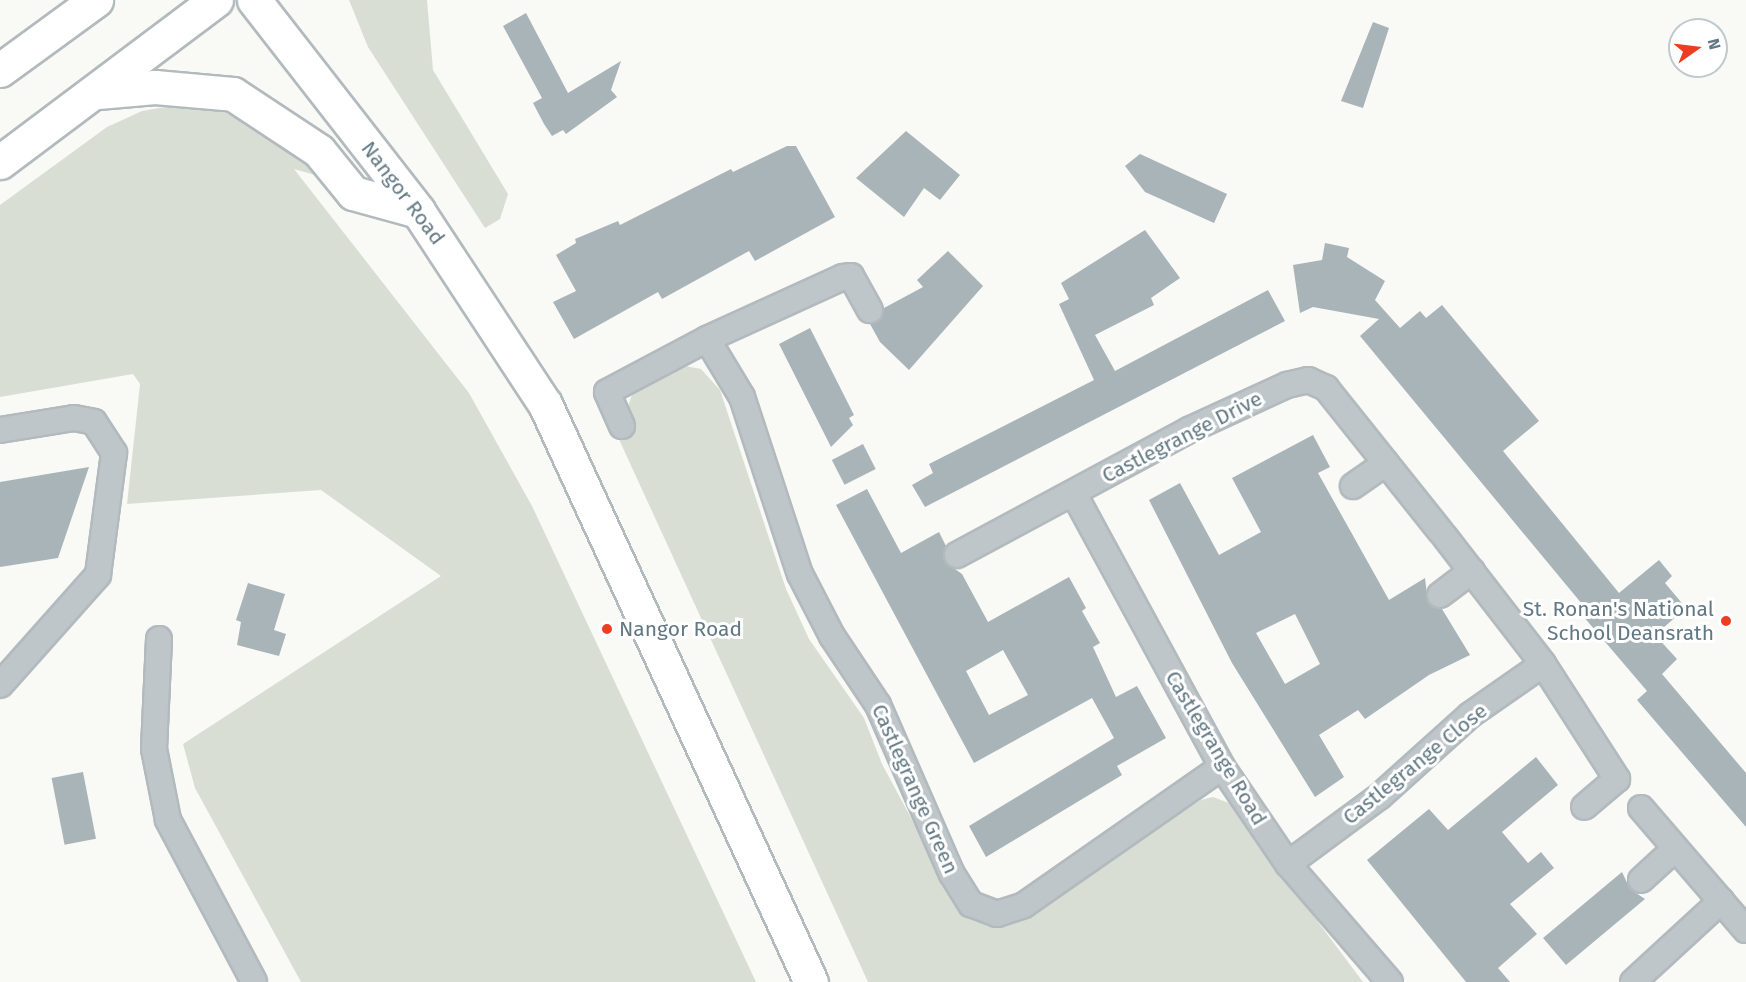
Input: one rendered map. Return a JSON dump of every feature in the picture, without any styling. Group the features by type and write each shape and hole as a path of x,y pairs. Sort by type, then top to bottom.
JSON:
{"main road":[{"path":"11,61 58,0"},
{"path":"11,61 96,0"},
{"path":"0,162 98,92 216,0"},
{"name":"Nangor Road","path":"254,0 418,211 562,437 811,982"},
{"path":"98,92 155,87 233,94 319,151 352,193 418,211"}],"street":[{"path":"622,426 607,392 708,339 843,277 851,276 870,310"},
{"name":"Castlegrange Green","path":"708,339 742,397 800,574 832,636 878,705 952,874 971,904 997,914 1024,905 1222,767"},
{"name":"Castlegrange Drive","path":"957,555 1189,430 1287,385 1308,380 1326,388 1472,571"},
{"path":"0,430 74,418 94,422 114,453 98,575 0,686"},
{"path":"1353,486 1386,463"},
{"name":"Castlegrange Road","path":"1074,494 1222,767 1288,864 1390,982"},
{"path":"1440,595 1472,571 1543,664 1617,779 1584,807"},
{"path":"159,639 154,749 168,820 255,982"},
{"name":"Castlegrange Close","path":"1288,864 1379,796 1470,715 1543,664"},
{"path":"1641,808 1746,930"},
{"path":"1641,880 1675,849"},
{"path":"1633,982 1721,901"}],"shaded area":[{"path":"349,0 427,0 433,70 508,194 500,219 485,228 368,47"},
{"path":"182,104 223,112 275,133 325,178 294,169 469,393 532,506 756,982 301,982 195,788 183,744 441,576 321,490 127,504 140,384 133,374 0,397 0,205 107,127 142,111"},
{"path":"679,365 701,369 720,390 786,589 809,639 864,718 882,764 960,909 1026,913 1201,800 1213,797 1229,803 1363,982 868,982 617,435 632,422 628,407 634,388"}],"building":[{"path":"526,13 568,93 621,61 611,90 617,97 566,134 563,130 552,136 544,124 533,103 542,98 503,26"},
{"path":"1373,22 1389,28 1363,108 1341,101"},
{"path":"906,131 960,175 940,200 924,188 904,217 856,178"},
{"path":"787,146 796,146 835,217 755,261 749,251 662,299 658,292 574,339 553,302 576,291 556,255 576,243 575,239 618,221 620,225 731,169 733,172"},
{"path":"1140,154 1227,194 1214,223 1145,192 1125,166"},
{"path":"1145,230 1180,278 1151,298 1154,305 1095,335 1115,371 1268,290 1285,321 925,507 912,485 933,473 929,464 1094,380 1059,304 1069,299 1061,283"},
{"path":"1325,243 1349,248 1347,257 1385,281 1375,300 1400,328 1420,311 1426,318 1442,305 1539,421 1503,451 1619,593 1659,560 1672,576 1665,583 1686,608 1655,635 1677,659 1662,674 1746,773 1746,827 1637,700 1647,691 1577,609 1582,604 1360,336 1379,319 1313,307 1300,313 1293,265 1322,260"},
{"path":"948,251 983,286 909,370 880,342 870,324 882,318 884,308 923,287 917,280"},
{"path":"810,328 854,415 849,418 853,425 831,447 779,344"},
{"path":"1313,435 1330,467 1318,473 1389,600 1425,578 1428,603 1442,609 1470,655 1429,675 1365,719 1358,710 1319,735 1344,777 1315,797 1232,663 1149,500 1180,483 1219,555 1261,532 1232,478","holes":["1295,614 1320,664 1285,684 1256,633"]},
{"path":"863,444 876,469 845,485 832,460"},
{"path":"89,467 58,558 0,567 0,482"},
{"path":"867,489 901,553 939,532 946,546 945,562 962,574 988,622 1069,577 1086,608 1082,611 1100,643 1093,647 1116,697 1137,686 1166,738 1117,766 1122,775 986,857 969,826 1114,738 1092,698 974,763 836,505","holes":["1003,650 1028,695 989,715 966,671"]},
{"path":"248,583 285,594 274,630 286,634 279,656 237,645 241,622 236,620"},
{"path":"1536,757 1558,785 1502,832 1528,863 1541,852 1554,868 1510,904 1537,934 1498,968 1510,982 1466,982 1367,860 1429,809 1448,830"},
{"path":"83,772 96,839 65,845 52,778"},
{"path":"1622,872 1630,889 1645,899 1566,965 1543,938"}],"place":[{"name":"St. Ronan's National School Deansrath","path":"1726,621"},
{"name":"Nangor Road","path":"607,629"}]}
